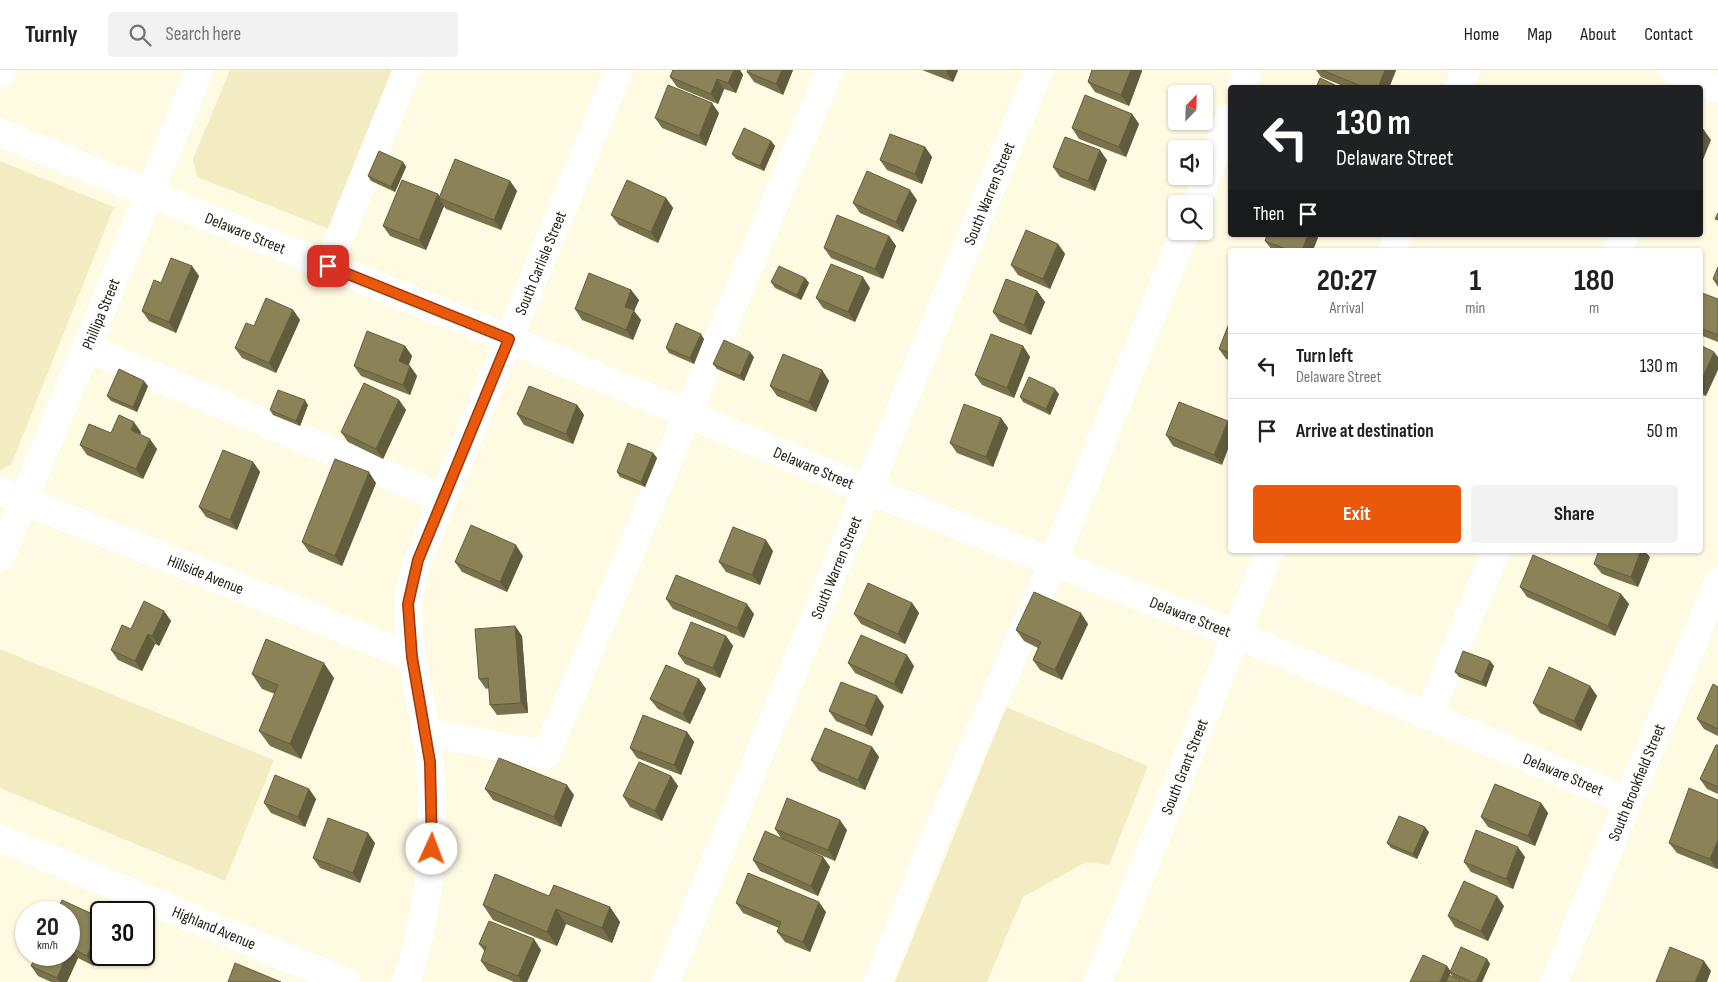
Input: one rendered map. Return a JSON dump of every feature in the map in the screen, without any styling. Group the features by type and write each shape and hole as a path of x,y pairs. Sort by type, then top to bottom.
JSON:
{"street":[{"path":"0,74 2,70"},
{"name":"Phillipa Street","path":"0,558 12,496 86,347 200,70"},
{"path":"328,266 407,70"},
{"name":"South Carlisle Street","path":"406,982 421,922 430,868 433,830 430,762 412,657 408,604 418,560 619,70"},
{"path":"424,732 546,755 830,70"},
{"name":"South Warren Street","path":"666,982 1039,70"},
{"path":"1243,85 1248,70"},
{"path":"1459,85 1465,70"},
{"path":"1684,76 1718,89"},
{"path":"1200,195 1228,122"},
{"name":"Delaware Street","path":"0,133 509,339 868,490 1236,634 1628,800"},
{"path":"878,982 935,837 1053,562 1182,240"},
{"path":"86,347 442,498"},
{"name":"Hillside Avenue","path":"12,496 412,657"},
{"name":"South Grant Street","path":"1098,982 1269,553"},
{"path":"1429,715 1495,553"},
{"name":"South Brookfield Street","path":"1554,982 1718,582"},
{"name":"Highland Avenue","path":"0,838 346,982"}],"shaded area":[{"path":"230,70 397,70 331,230 197,177 193,159"},
{"path":"0,161 114,207 11,465 0,470"},
{"path":"0,649 274,760 225,881 0,788"},
{"path":"1006,707 1148,766 1109,865 1086,862 1023,897 987,982 895,982"}],"building":[{"path":"673,70 734,70 728,83 717,79 711,94 670,77"},
{"path":"748,70 782,70 776,84 747,72"},
{"path":"1092,70 1131,70 1121,95 1088,82"},
{"path":"1322,70 1385,70 1379,85 1359,85"},
{"path":"1320,78 1335,85 1317,85"},
{"path":"668,85 712,103 699,136 655,118"},
{"path":"1085,95 1132,114 1119,147 1072,128"},
{"path":"744,128 771,141 760,166 732,154"},
{"path":"890,134 925,147 915,174 880,160"},
{"path":"1065,137 1100,150 1088,181 1053,167"},
{"path":"379,151 403,162 391,187 368,176"},
{"path":"455,159 510,181 494,220 439,198"},
{"path":"867,171 910,190 896,222 853,203"},
{"path":"402,180 438,194 419,240 383,226"},
{"path":"627,180 666,198 651,232 611,215"},
{"path":"837,215 889,236 875,269 824,248"},
{"path":"1026,230 1058,244 1043,279 1011,265"},
{"path":"1266,237 1307,237 1303,248 1284,248 1265,241"},
{"path":"171,258 192,266 169,322 142,311 154,280 161,283"},
{"path":"831,264 863,277 848,312 816,298"},
{"path":"779,266 805,278 797,295 771,282"},
{"path":"1718,267 1718,282 1713,279"},
{"path":"589,273 631,290 625,307 634,310 626,330 575,309"},
{"path":"1006,279 1037,291 1024,325 993,312"},
{"path":"1703,293 1718,299 1718,335 1703,329"},
{"path":"266,298 293,310 269,363 235,348 246,323 254,326"},
{"path":"676,323 701,334 690,358 666,348"},
{"path":"1228,326 1228,352 1219,349"},
{"path":"367,331 405,346 399,361 410,366 403,385 354,366"},
{"path":"991,334 1023,346 1007,388 975,375"},
{"path":"724,340 750,352 740,376 713,364"},
{"path":"1703,346 1714,352 1703,376"},
{"path":"783,354 822,370 809,402 770,386"},
{"path":"119,369 144,381 133,407 107,396"},
{"path":"1029,377 1055,389 1046,409 1020,397"},
{"path":"364,383 399,400 376,449 341,432"},
{"path":"529,386 577,405 566,434 517,414"},
{"path":"278,390 305,400 296,421 270,410"},
{"path":"1179,402 1228,421 1214,455 1166,435"},
{"path":"964,404 1001,418 986,457 950,443"},
{"path":"119,415 134,422 131,430 150,439 136,469 80,445 89,424 111,433"},
{"path":"628,443 653,453 641,482 617,472"},
{"path":"223,450 253,462 230,520 199,507"},
{"path":"335,459 369,472 335,556 302,542"},
{"path":"471,525 516,545 500,582 455,562"},
{"path":"733,527 766,540 752,575 719,562"},
{"path":"1598,553 1640,553 1631,577 1594,564"},
{"path":"1533,555 1621,594 1608,626 1520,587"},
{"path":"676,575 747,604 737,628 666,599"},
{"path":"868,583 912,603 898,634 854,614"},
{"path":"1034,592 1081,613 1055,670 1033,660 1041,642 1016,630"},
{"path":"144,601 164,611 152,636 148,634 135,661 111,650 122,625 131,629"},
{"path":"691,622 726,636 713,668 678,654"},
{"path":"515,626 521,703 490,705 488,678 479,679 475,629"},
{"path":"861,635 907,655 894,684 848,663"},
{"path":"266,639 324,663 290,744 259,731 278,685 252,674"},
{"path":"1463,651 1490,661 1482,682 1455,672"},
{"path":"666,665 699,679 683,714 650,699"},
{"path":"1549,667 1590,686 1574,721 1533,703"},
{"path":"841,682 877,696 865,726 829,711"},
{"path":"1713,684 1718,687 1718,729 1697,719"},
{"path":"643,715 687,732 674,765 630,748"},
{"path":"825,728 872,747 858,780 811,760"},
{"path":"1716,745 1718,745 1718,787 1700,779"},
{"path":"499,758 567,785 554,817 485,789"},
{"path":"639,762 671,776 655,811 623,796"},
{"path":"275,775 309,789 298,817 264,803"},
{"path":"1495,784 1541,803 1528,836 1481,817"},
{"path":"1689,788 1718,800 1718,840 1710,859 1669,843"},
{"path":"787,798 840,820 828,850 775,829"},
{"path":"1399,816 1425,827 1413,854 1387,843"},
{"path":"328,818 368,833 353,873 313,858"},
{"path":"1476,830 1518,847 1506,879 1464,862"},
{"path":"765,831 823,857 811,886 753,860"},
{"path":"748,873 819,902 803,942 777,932 781,922 736,903"},
{"path":"495,874 549,896 554,885 610,907 602,928 556,909 547,932 483,905"},
{"path":"1464,881 1497,896 1481,931 1448,916"},
{"path":"80,908 90,913 90,949 87,956 80,952"},
{"path":"489,921 534,939 518,976 481,961 486,947 479,944"},
{"path":"1461,947 1487,959 1476,982 1450,972"},
{"path":"1670,947 1704,961 1695,982 1656,982"},
{"path":"1423,955 1447,966 1440,982 1410,982"},
{"path":"235,963 281,982 228,982"},
{"path":"31,966 62,966 57,978"},
{"path":"1449,975 1463,982 1446,982"}],"route":[{"path":"328,266 509,339 418,560 408,604 412,657 430,762 432,849"}]}
